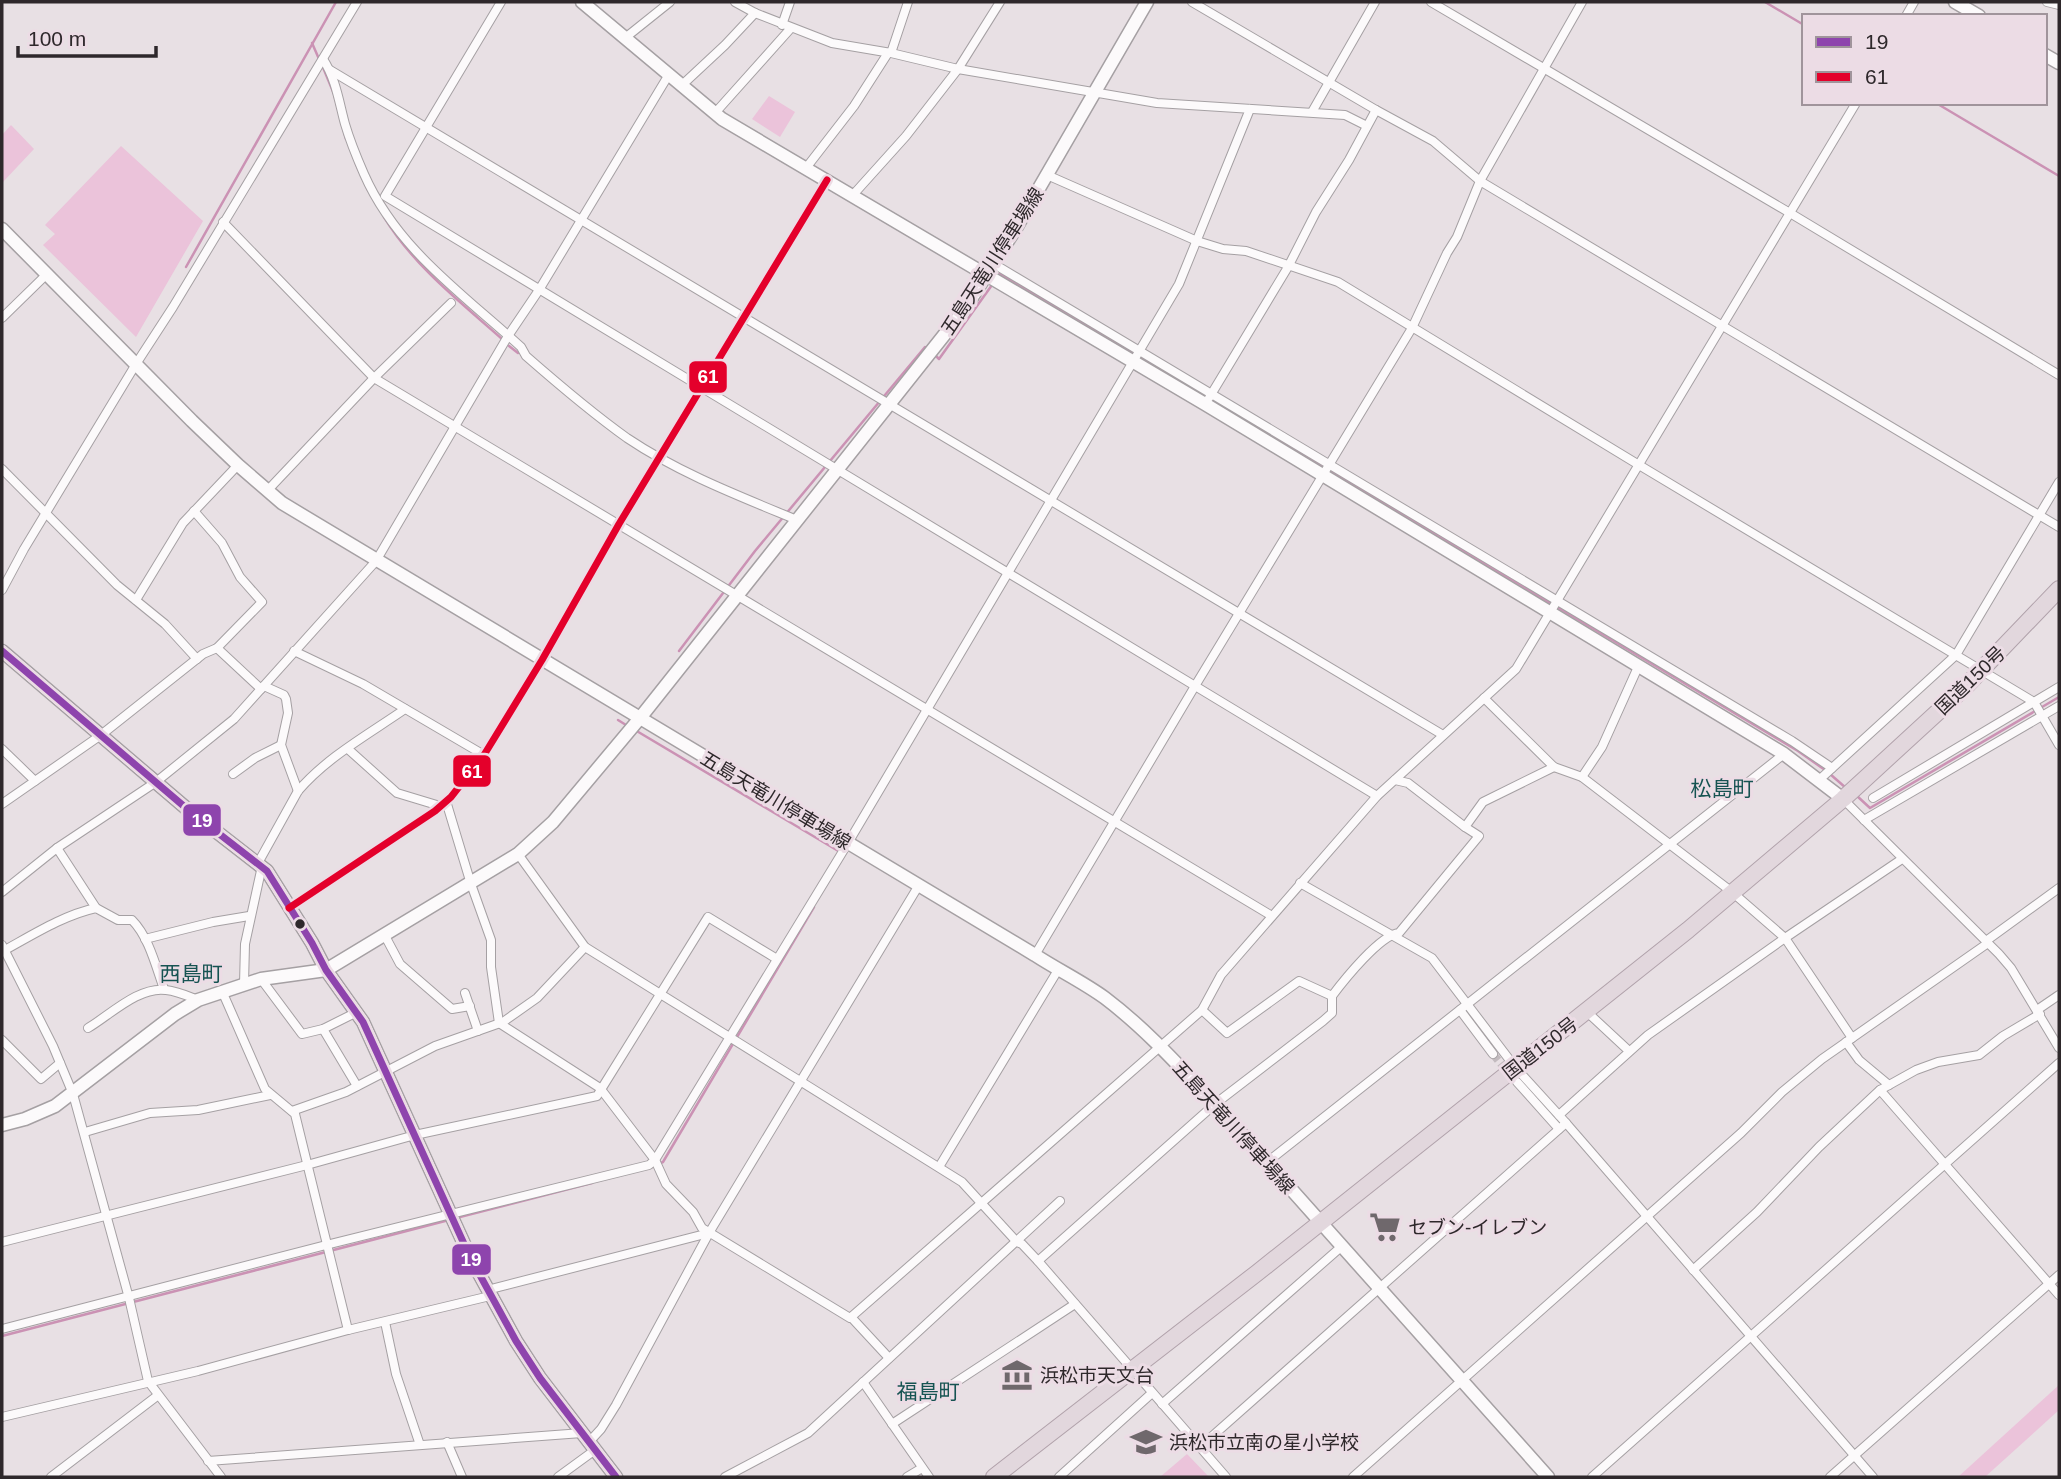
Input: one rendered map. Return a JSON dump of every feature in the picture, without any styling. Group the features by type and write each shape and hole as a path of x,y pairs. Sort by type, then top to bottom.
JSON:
{"highway":[{"name":"国道150号","path":"994,1477 1319,1223 1516,1075 1586,1012 1843,799 1982,671 2059,589"}],"street":[{"path":"2,590 357,2"},
{"path":"501,2 385,196 1377,796"},
{"path":"582,2 715,113 852,196 991,270 1553,606 1792,741 1832,768"},
{"path":"625,38 670,2"},
{"path":"735,2 755,13 832,43 958,69 1157,103 1345,115 1367,126"},
{"path":"715,113 787,26 790,2"},
{"path":"806,168 854,106 889,53 908,2"},
{"path":"852,196 906,136 958,69 1000,2"},
{"name":"五島天竜川停車場線","path":"1147,2 991,270 937,346 640,718 1102,996 1160,1046 1215,1104 1548,1477"},
{"path":"1192,2 1433,141 1480,181 2059,527"},
{"path":"1311,112 1375,2"},
{"path":"1431,2 1790,213 2059,376"},
{"path":"1035,955 1412,328 1457,237 1480,181 1582,2"},
{"path":"1955,2 1976,14"},
{"path":"2047,2 2059,5"},
{"path":"681,86 755,13"},
{"path":"323,60 330,70 345,124 365,176 397,230 436,274 508,335 521,347 523,354 627,438 660,458 721,488 797,520"},
{"path":"330,70 1443,735"},
{"path":"2,892 57,848 156,782 234,719 376,561 508,335 539,290 668,76"},
{"path":"851,1317 1202,1010 1222,975 1377,796 1516,669 1855,105"},
{"path":"2,1329 649,1165 656,1160 1180,284 1250,109"},
{"path":"1208,399 1288,267 1315,212 1376,110"},
{"path":"1047,175 1196,241 1223,249 1246,251 1338,282 2034,702 2059,745"},
{"path":"289,908 443,804 484,755 542,660 619,524 827,180"},
{"path":"223,222 374,378 1272,915"},
{"path":"2,229 238,465 282,503 640,718 553,822 518,854 471,884 326,970 261,979 198,1000 174,1014 55,1106 25,1119 2,1125"},
{"path":"2,317 47,274"},
{"path":"267,491 374,378 451,303"},
{"path":"135,600 183,523 238,465"},
{"path":"2,469 117,585 165,624 197,659"},
{"path":"1819,780 1956,655 2059,482"},
{"path":"2,804 101,735 197,659 217,648 262,601 240,577 222,543 194,511"},
{"path":"1553,606 1638,667 1784,754 1843,799 2011,968 2059,1048"},
{"path":"217,648 262,688 284,695 288,713 281,745 298,791"},
{"path":"2,651 156,782 260,864 274,881 326,970 357,1012 489,1293 540,1378 616,1477"},
{"path":"294,651 363,684 484,755"},
{"path":"1582,777 1602,747 1638,667"},
{"path":"1873,798 2059,687"},
{"path":"1484,698 1554,766 1582,777 1732,892 1785,938 1859,1060 1889,1085"},
{"path":"1864,820 2059,706"},
{"path":"244,984 245,944 260,864 298,791 325,764 405,709"},
{"path":"233,774 255,758 281,745"},
{"path":"2,749 35,781"},
{"path":"348,749 397,793 443,804"},
{"path":"1266,1163 1784,754"},
{"path":"1465,827 1483,802 1554,766"},
{"path":"1905,778 1912,792"},
{"path":"1038,1261 1215,1104 1332,1013 1332,996 1363,959 1393,934 1399,933 1479,836 1408,783 1395,780"},
{"path":"443,804 491,940 491,967 499,1023 600,1088 656,1160 666,1184 693,1212 702,1228 851,1317 889,1358"},
{"path":"57,848 96,908 118,920 132,920 145,939 164,989"},
{"path":"518,854 585,947 962,1182 1038,1261 1226,1477"},
{"path":"1559,1115 1648,1035 1902,859"},
{"path":"1300,883 1432,958 1516,1075 1559,1129"},
{"path":"558,1477 601,1429 709,1233 919,885"},
{"path":"1353,1477 1741,1133 1782,1092 1849,1040 2059,888"},
{"path":"96,908 82,911 3,948 73,1094 129,1298 148,1381 220,1477"},
{"path":"145,939 249,916"},
{"path":"2,1242 415,1135 597,1096 708,917 777,959"},
{"path":"384,934 400,964 442,1000 453,1009 470,1006"},
{"path":"292,1111 346,1092 435,1046 499,1023 521,1011 537,998 585,947"},
{"path":"939,1167 1058,970"},
{"path":"261,979 302,1034 323,1029 357,1012"},
{"path":"1202,1010 1227,1033 1299,981 1332,996"},
{"path":"88,1028 124,1002 164,989 198,1000"},
{"path":"222,991 265,1089 270,1096 295,1114 348,1330"},
{"path":"465,993 478,1031"},
{"path":"1693,1270 1757,1212 1819,1147 1880,1090 1916,1070 1938,1062 1979,1055 2059,995"},
{"path":"1460,1010 1493,1054"},
{"path":"1586,1012 1629,1051"},
{"path":"323,1029 357,1086"},
{"path":"2,1040 6,1050 41,1079 60,1063"},
{"path":"1591,1477 2059,1063"},
{"path":"1516,1075 1566,1122 1873,1477"},
{"path":"1880,1090 2059,1295"},
{"path":"85,1132 150,1113 198,1110 270,1096"},
{"path":"1200,1447 1566,1122"},
{"path":"725,1477 808,1433 1060,1201"},
{"path":"2,1417 198,1371 709,1233"},
{"path":"1162,1404 1341,1247"},
{"path":"1830,1477 2059,1275"},
{"path":"892,1423 1075,1304"},
{"path":"384,1322 396,1374 420,1445"},
{"path":"863,1382 929,1477"},
{"path":"1059,1477 1152,1393"},
{"path":"51,1477 157,1396"},
{"path":"208,1461 447,1442 588,1442"},
{"path":"447,1442 462,1477"},
{"path":"907,1477 922,1468"}],"shaded area":[{"path":"769,96 795,112 780,137 752,119"},
{"path":"11,125 34,149 2,183 2,135"},
{"path":"121,146 203,221 136,337 43,245 55,234 45,225"},
{"path":"2059,1385 2059,1410 1985,1477 1958,1477"},
{"path":"1187,1454 1209,1477 1160,1477"}],"waterway":[{"path":"186,267 336,2"},
{"path":"1765,2 1802,24"},
{"path":"312,43 319,59"},
{"path":"322,65 334,94 346,139"},
{"path":"1939,105 2059,176"},
{"path":"356,164 368,190"},
{"path":"384,217 423,267 502,339"},
{"path":"998,277 1000,274 1798,751 1825,770"},
{"path":"936,356 939,359 992,285"},
{"path":"509,346 518,353"},
{"path":"679,651 755,551 925,347"},
{"path":"1857,796 1870,808 2059,697"},
{"path":"618,720 626,725"},
{"path":"635,730 840,852"},
{"path":"1830,774 1846,788"},
{"path":"649,1168 663,1162 814,907"},
{"path":"456,1218 592,1183"},
{"path":"2,1336 449,1220"}],"tunnel":[{"path":"1493,1054 1509,1074"}],"transit line":[{"name":"61","path":"289,908 435,811 451,797 484,755 542,660 619,524 827,180"},
{"name":"19","path":"2,651 186,808 267,871 326,970 363,1022 470,1257 516,1341 540,1378 616,1477"}],"place":[{"name":"セブン-イレブン","path":"1385,1227"},
{"name":"浜松市天文台","path":"1017,1375"},
{"name":"浜松市立南の星小学校","path":"1146,1442"}],"district":[{"name":"松島町","path":"1722,789"},
{"name":"西島町","path":"191,974"},
{"name":"福島町","path":"928,1392"}]}
